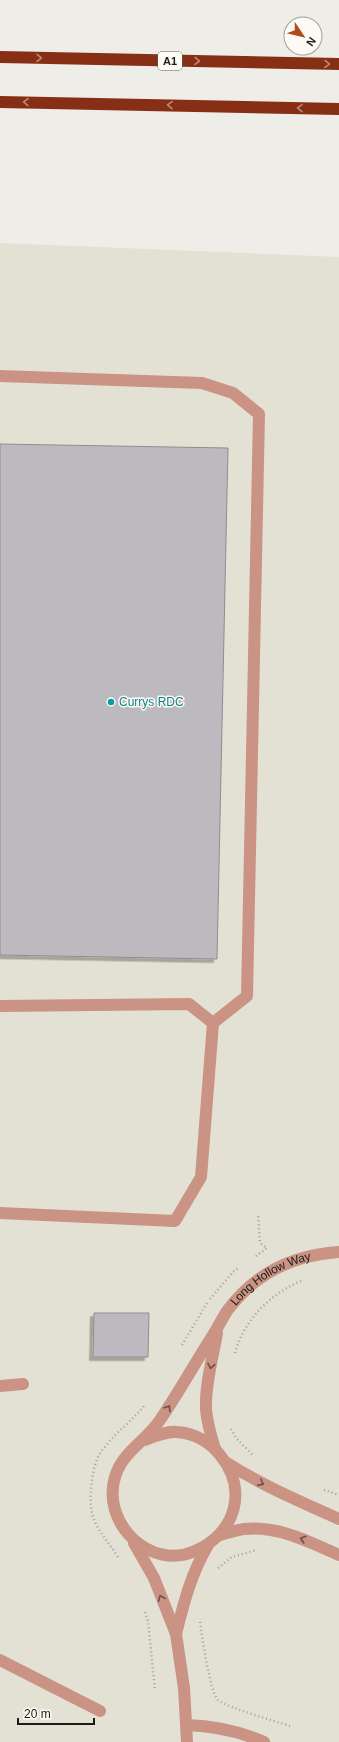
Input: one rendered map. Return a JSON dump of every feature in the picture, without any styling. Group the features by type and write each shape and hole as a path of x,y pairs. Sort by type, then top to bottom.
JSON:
{"highway":[{"name":"A1","path":"0,57 339,64"},
{"path":"0,102 339,109"}],"street":[{"path":"0,376 202,383 233,393 259,414 247,996 213,1022 201,1178 175,1222 0,1213"},
{"path":"0,1006 189,1004 213,1022"},
{"name":"Long Hollow Way","path":"145,1440 159,1422 226,1313 247,1289 277,1268 309,1255 339,1252"},
{"name":"Long Hollow Way","path":"215,1449 209,1428 206,1409 218,1328"},
{"path":"0,1386 23,1384"},
{"path":"187,1742 187,1725 176,1634 154,1578 131,1538 121,1525 114,1510 114,1478 121,1462 131,1449 145,1440 160,1434 176,1432 193,1435 215,1449 227,1463 252,1479 339,1518"},
{"path":"131,1538 150,1550 160,1554 177,1556 193,1552 208,1545 220,1535 232,1514 235,1502 234,1479 227,1463"},
{"path":"220,1535 245,1529 268,1530 310,1541 339,1554"},
{"path":"176,1634 189,1584 196,1565 208,1545"},
{"path":"0,1660 100,1711"},
{"path":"187,1725 221,1728 264,1742"}],"path":[{"path":"258,1214 260,1243 267,1248"},
{"path":"233,1357 243,1332 254,1315 270,1300 299,1281 306,1279"},
{"path":"228,1426 236,1438 254,1456"},
{"path":"318,1487 339,1495"},
{"path":"216,1571 232,1557 252,1550 262,1549"},
{"path":"200,1619 213,1693 217,1699 228,1705 290,1726"}],"shaded area":[{"path":"0,243 339,257 339,1742 0,1742"}],"building":[{"name":"Currys RDC","path":"0,444 228,448 217,959 0,955"},
{"path":"94,1313 149,1313 148,1357 93,1357"}],"place":[{"name":"Currys RDC","path":"111,702"}]}
